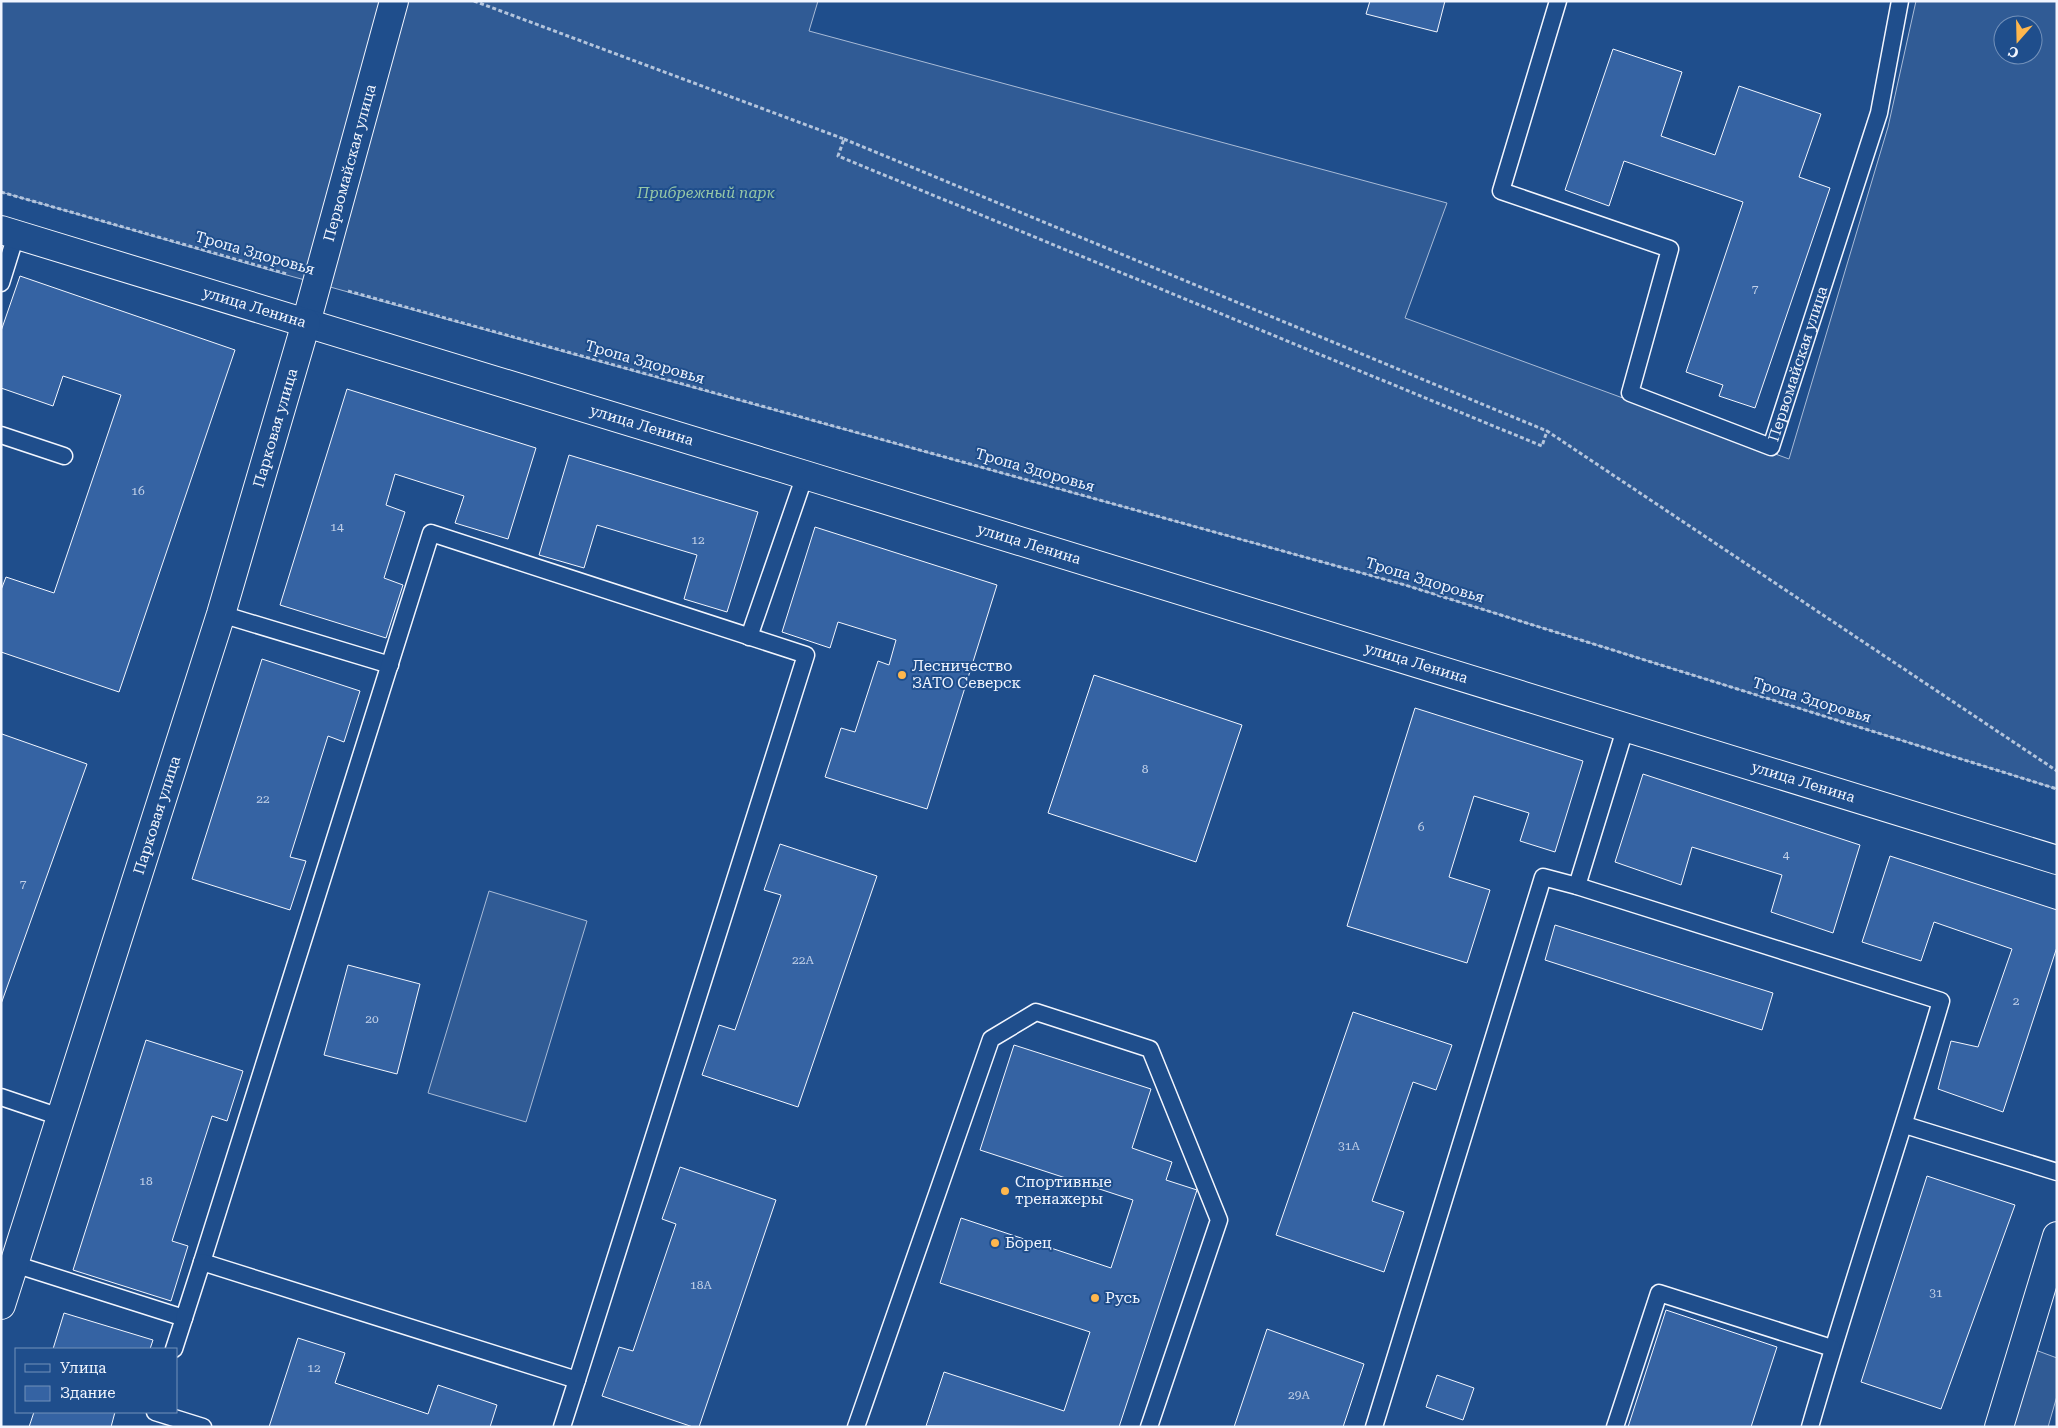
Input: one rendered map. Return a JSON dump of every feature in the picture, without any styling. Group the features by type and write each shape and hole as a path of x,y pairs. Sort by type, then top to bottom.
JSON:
{"street":[{"name":"Первомайская улица","path":"306,323 394,1"},
{"name":"улица Ленина","path":"9,232 1626,726 2057,860"},
{"name":"Парковая улица","path":"1,1305 221,614 306,323"},
{"path":"1999,1427 2057,1236"}],"lane":[{"name":"Первомайская улица","path":"1558,1 1501,192 1670,249 1630,394 1771,448 1879,113 1900,1"},
{"path":"1,283 9,232"},
{"path":"1,435 64,456"},
{"path":"749,637 805,475"},
{"path":"174,1348 431,533 806,655 562,1427"},
{"path":"221,614 390,665"},
{"path":"1577,886 1626,726"},
{"path":"1374,1427 1543,877 1577,886 1941,1001 1905,1125 1832,1348 1810,1427"},
{"path":"856,1427 991,1039 1036,1012 1150,1049 1218,1220 1149,1427"},
{"path":"1,1097 60,1117"},
{"path":"1905,1125 2057,1172"},
{"path":"202,1262 577,1380"},
{"path":"14,1264 184,1318"},
{"path":"1615,1427 1659,1293 1832,1348"},
{"path":"159,1413 203,1427"}],"path":[{"path":"474,1 844,139 1547,431 2057,771"},
{"path":"844,139 838,156 1542,446 1547,431"},
{"name":"Тропа Здоровья","path":"1,192 316,282 1406,584 2057,789"}],"shaded area":[{"name":"Прибрежный парк","path":"1,1 818,1 809,31 1447,203 1405,318 1789,459 1888,127 1916,1 2057,1 2057,789 1405,585 276,272 1,192"},
{"path":"489,891 587,921 526,1122 428,1093"},
{"path":"2030,1348 2057,1358 2057,1396 2048,1427 2006,1427"}],"building":[{"path":"1370,1 1445,1 1437,32 1366,14"},
{"path":"1613,49 1682,72 1661,136 1715,155 1739,86 1821,114 1799,177 1830,188 1755,408 1719,396 1723,385 1686,372 1743,202 1624,161 1609,206 1565,190"},
{"path":"20,276 235,350 119,692 1,652 1,590 6,577 54,593 121,395 63,376 53,406 1,388 1,331"},
{"path":"347,389 536,448 508,539 455,523 464,496 395,474 386,505 405,512 384,578 403,585 386,638 280,605"},
{"path":"569,455 758,512 727,612 684,599 697,555 597,525 584,568 539,555"},
{"path":"815,527 997,585 927,809 825,777 841,728 855,732 878,661 889,665 896,640 838,622 830,648 782,632"},
{"path":"262,659 360,691 344,742 328,736 290,857 306,861 290,910 192,879"},
{"path":"1094,675 1242,725 1196,862 1048,813"},
{"path":"1415,708 1583,761 1555,852 1520,841 1529,813 1474,796 1449,877 1490,890 1467,963 1347,926"},
{"path":"1,735 87,764 1,1004"},
{"path":"1643,774 1860,845 1833,933 1771,912 1782,875 1692,847 1681,885 1615,862"},
{"path":"780,844 877,876 798,1107 702,1075 719,1025 735,1030 781,895 764,890"},
{"path":"1890,856 2057,910 2057,947 2003,1112 1938,1089 1951,1041 1978,1047 2012,949 1934,922 1921,961 1862,942"},
{"path":"1555,925 1773,993 1762,1030 1545,960"},
{"path":"348,965 420,984 397,1074 324,1055"},
{"path":"1353,1012 1452,1045 1436,1090 1413,1082 1372,1201 1404,1212 1384,1272 1276,1235"},
{"path":"146,1040 243,1071 227,1121 212,1116 172,1241 188,1246 171,1301 73,1270"},
{"name":"Борец","path":"1014,1045 1151,1089 1132,1148 1172,1162 1166,1180 1197,1190 1119,1427 926,1426 944,1372 1064,1411 1090,1332 940,1283 961,1218 1111,1268 1133,1200 980,1150"},
{"path":"680,1167 776,1200 699,1427 693,1427 602,1396 619,1347 633,1351 676,1224 662,1219"},
{"path":"1927,1176 2015,1205 1941,1409 1861,1382"},
{"path":"1666,1310 1777,1347 1751,1427 1628,1427"},
{"path":"64,1313 153,1340 150,1348 53,1348"},
{"path":"1267,1329 1364,1364 1343,1427 1234,1427"},
{"path":"298,1338 345,1353 335,1383 428,1414 438,1385 497,1405 490,1427 269,1427"},
{"path":"1437,1375 1474,1388 1463,1420 1426,1407"},
{"path":"34,1413 115,1413 111,1427 29,1427"}],"place":[{"name":"Лесничество ЗАТО Северск","path":"902,675"},
{"name":"Спортивные тренажеры","path":"1005,1191"},
{"name":"Борец","path":"995,1243"},
{"name":"Русь","path":"1095,1298"}]}
